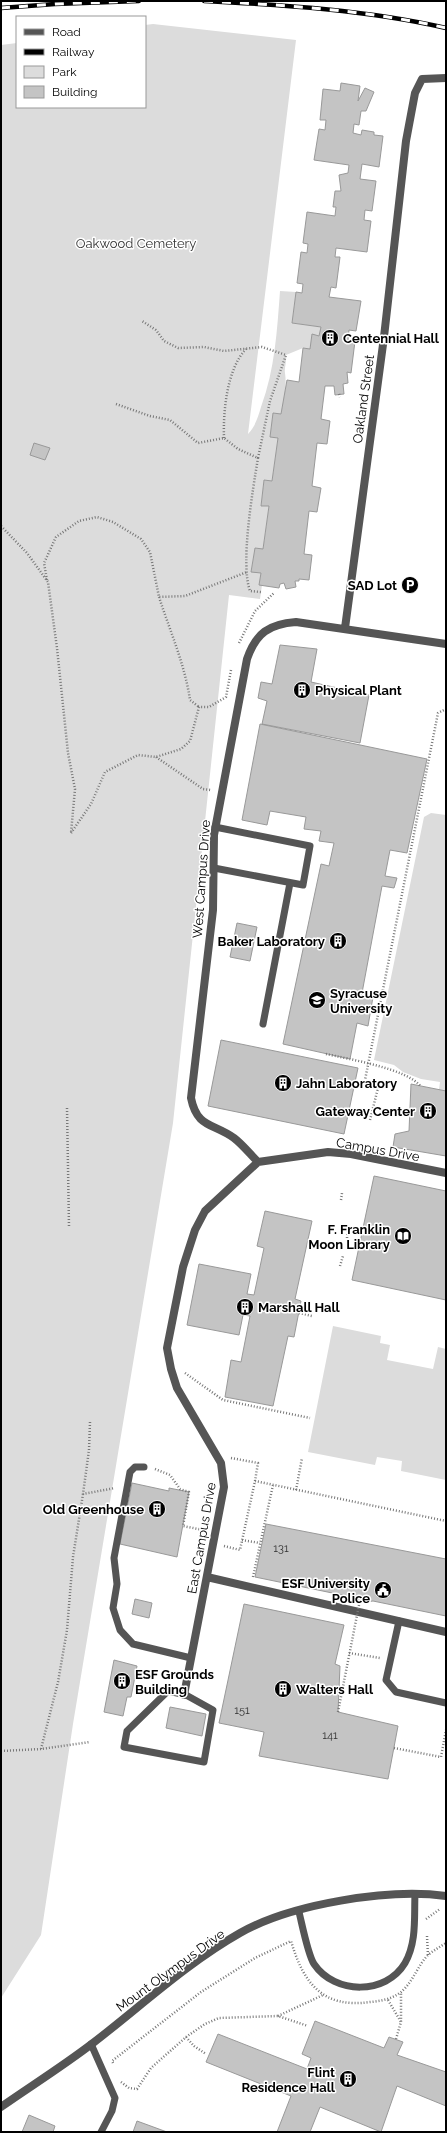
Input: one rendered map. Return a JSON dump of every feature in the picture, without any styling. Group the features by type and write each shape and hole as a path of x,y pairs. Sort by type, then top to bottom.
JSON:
{"street":[{"name":"Oakland Street","path":"345,628 384,337 406,141 415,93 422,79 446,78"},
{"name":"West Campus Drive","path":"258,1162 234,1138 206,1124 194,1111 191,1098 213,910 215,827 245,666 252,645 265,631 281,624 296,622 446,644"},
{"name":"Campus Drive","path":"258,1162 328,1152 352,1154 446,1174"},
{"name":"East Campus Drive","path":"184,1695 224,1488 221,1463 178,1388 167,1348 181,1275 195,1230 205,1211 258,1162"},
{"path":"207,1577 446,1632"},
{"name":"Mount Olympus Drive","path":"1,2107 91,2044 190,1967 241,1933 282,1916 335,1902 378,1896 415,1894 446,1896"}],"lane":[{"path":"214,868 303,885 310,846 215,827"},
{"path":"263,1024 290,883"},
{"path":"144,1467 136,1467 130,1472 127,1485 114,1558 117,1584 113,1608 120,1630 133,1644 192,1658"},
{"path":"399,1621 386,1680 396,1692 446,1703"},
{"path":"168,1691 184,1695 214,1710 204,1762 124,1747 127,1731 168,1691"},
{"path":"299,1912 314,1963 325,1977 344,1986 364,1988 387,1981 404,1963 413,1940 415,1894"},
{"path":"91,2044 115,2098 112,2111 101,2132"}],"path":[{"path":"142,321 156,330 164,340 178,348 204,347 224,351 262,347 286,355 270,401 258,458 253,498 247,582 250,591 261,592"},
{"path":"224,438 223,415 233,372 239,357 247,349"},
{"path":"116,404 150,416 170,420 198,443 224,438 238,449 258,458"},
{"path":"199,707 190,741 181,749 156,757 138,755 105,772 90,804 71,833 75,789 68,753 57,648 44,563 56,537 78,521 98,517 113,522 141,539 150,552 158,597 180,662 187,677 190,700 199,707 209,707 226,697 232,664"},
{"path":"1,526 27,553 48,582"},
{"path":"158,597 185,596 247,572"},
{"path":"237,646 255,611 274,593"},
{"path":"370,1120 378,1088 364,1085 438,713 446,709"},
{"path":"156,757 203,789 222,792"},
{"path":"326,1054 368,1064 417,1081 421,1087"},
{"path":"67,1108 70,1227"},
{"path":"341,1200 342,1193"},
{"path":"347,1238 348,1227"},
{"path":"340,1266 343,1256"},
{"path":"299,1313 312,1316"},
{"path":"170,1362 223,1400 310,1418"},
{"path":"41,1748 58,1682 67,1630 73,1557 89,1450 90,1422"},
{"path":"213,1544 240,1550 258,1463 217,1456"},
{"path":"296,1490 302,1458"},
{"path":"144,1467 170,1475 180,1490 189,1492 183,1526 206,1531"},
{"path":"255,1481 446,1521"},
{"path":"83,1494 127,1485"},
{"path":"251,1587 272,1485"},
{"path":"242,1540 260,1543"},
{"path":"338,1712 360,1600"},
{"path":"349,1653 376,1657"},
{"path":"394,1748 441,1757 446,1730"},
{"path":"1,1751 90,1742"},
{"path":"426,1926 426,1919 438,1909 446,1908"},
{"path":"427,1934 428,1956"},
{"path":"115,2068 112,2061 201,1992 255,1958 291,1941 297,1961 308,1981 323,1995 342,2002 362,2004 388,2000 401,1992 414,1978 428,1956 446,1943"},
{"path":"396,2039 401,2022 401,1992"},
{"path":"278,2016 323,1995"},
{"path":"388,2000 401,2022"},
{"path":"120,2081 129,2088 137,2089 151,2068 186,2037 205,2024 219,2018 278,2016 308,2026"},
{"path":"186,2037 194,2046 206,2054"}],"green space":[{"name":"Oakwood Cemetery","path":"153,24 296,40 248,434 253,428 266,393 275,350 280,291 296,292 292,323 321,327 319,336 312,335 310,349 303,348 286,355 286,378 283,404 281,414 273,413 270,437 278,438 272,481 264,480 261,505 269,506 263,549 255,548 251,571 261,573 259,585 262,585 260,599 229,595 173,1123 73,1724 41,1935 1,1998 1,45 16,43 16,108 146,108 146,25"},
{"path":"431,813 446,815 446,1091 439,1090 440,1082 421,1079 403,1072 394,1065 374,1060 424,817"},
{"path":"333,1326 381,1336 380,1343 390,1345 387,1360 433,1369 438,1347 446,1349 446,1480 401,1471 402,1461 377,1457 375,1465 308,1452"}],"building":[{"name":"Centennial Hall","path":"341,83 360,86 358,101 365,88 374,92 366,111 361,111 359,125 354,124 353,133 361,135 362,130 374,132 374,135 383,136 379,167 362,164 360,179 376,181 372,211 365,210 364,220 371,221 367,252 336,248 335,257 340,257 336,288 331,287 329,297 361,301 356,331 349,330 348,340 355,341 351,373 347,372 348,383 343,384 344,394 335,395 334,386 325,386 321,419 330,421 327,444 317,443 312,486 321,488 317,512 309,511 304,554 312,555 309,580 299,579 299,581 295,581 296,587 286,589 284,583 280,584 279,588 259,585 261,573 251,572 255,548 263,549 269,506 261,506 264,480 272,481 278,438 270,437 273,413 281,414 287,380 299,382 303,348 310,349 312,334 319,336 321,327 292,323 296,292 302,293 303,284 297,283 301,252 307,253 308,244 303,243 307,212 335,216 336,207 333,207 335,191 341,191 339,175 348,173 349,165 314,160 319,129 325,130 326,120 320,120 323,89 340,91"},
{"path":"34,443 50,448 45,460 30,455"},
{"name":"Physical Plant","path":"280,645 317,649 311,682 369,695 360,743 262,724 267,701 258,698 261,682 272,684"},
{"name":"Baker Laboratory","path":"260,724 427,759 407,853 390,850 385,876 397,878 394,888 382,886 362,993 373,997 368,1026 357,1023 350,1059 283,1044 321,864 329,866 334,843 319,841 321,831 304,829 306,817 270,811 267,825 242,820"},
{"path":"237,923 257,927 250,961 230,957"},
{"name":"Jahn Laboratory","path":"221,1040 358,1068 344,1134 208,1106"},
{"name":"Gateway Center","path":"411,1084 446,1091 446,1156 393,1147 395,1134 409,1131"},
{"name":"F. Franklin Moon Library","path":"374,1176 446,1191 446,1300 352,1280"},
{"name":"Marshall Hall","path":"265,1211 312,1221 295,1299 301,1301 294,1337 288,1336 273,1406 225,1397 231,1360 241,1362 250,1316 243,1315 239,1335 187,1325 199,1264 251,1274 247,1294 254,1295 264,1248 257,1246"},
{"name":"Old Greenhouse","path":"132,1483 169,1491 169,1488 189,1492 177,1557 120,1544"},
{"path":"266,1524 446,1559 446,1616 373,1601 366,1602 342,1595 255,1577"},
{"path":"135,1599 152,1603 149,1618 132,1614"},
{"name":"Walters Hall","path":"244,1604 344,1625 335,1664 340,1666 338,1712 398,1726 388,1779 259,1756 264,1732 219,1723"},
{"name":"ESF Grounds Building","path":"114,1660 137,1666 131,1697 127,1697 123,1716 104,1712"},
{"path":"170,1707 206,1714 202,1736 166,1728"},
{"name":"Flint Residence Hall","path":"315,2021 384,2048 389,2037 403,2042 397,2055 446,2072 446,2106 397,2086 381,2132 320,2107 310,2132 277,2132 291,2096 206,2062 218,2034 307,2069 311,2058 302,2054"},
{"path":"29,2115 55,2126 53,2132 22,2132"},
{"path":"137,2121 167,2132 133,2132"}],"railway":[{"path":"1,8 55,4 139,1"},
{"path":"204,1 326,9 386,17 446,28"}],"place":[{"name":"Centennial Hall","path":"330,338"},
{"name":"SAD Lot","path":"410,585"},
{"name":"Physical Plant","path":"302,690"},
{"name":"Baker Laboratory","path":"338,941"},
{"name":"Syracuse University","path":"317,1000"},
{"name":"Jahn Laboratory","path":"283,1083"},
{"name":"Gateway Center","path":"428,1111"},
{"name":"F. Franklin Moon Library","path":"403,1236"},
{"name":"Marshall Hall","path":"245,1307"},
{"name":"Old Greenhouse","path":"157,1509"},
{"name":"ESF University Police","path":"383,1590"},
{"name":"ESF Grounds Building","path":"122,1681"},
{"name":"Walters Hall","path":"283,1689"},
{"name":"Flint Residence Hall","path":"348,2079"}]}
